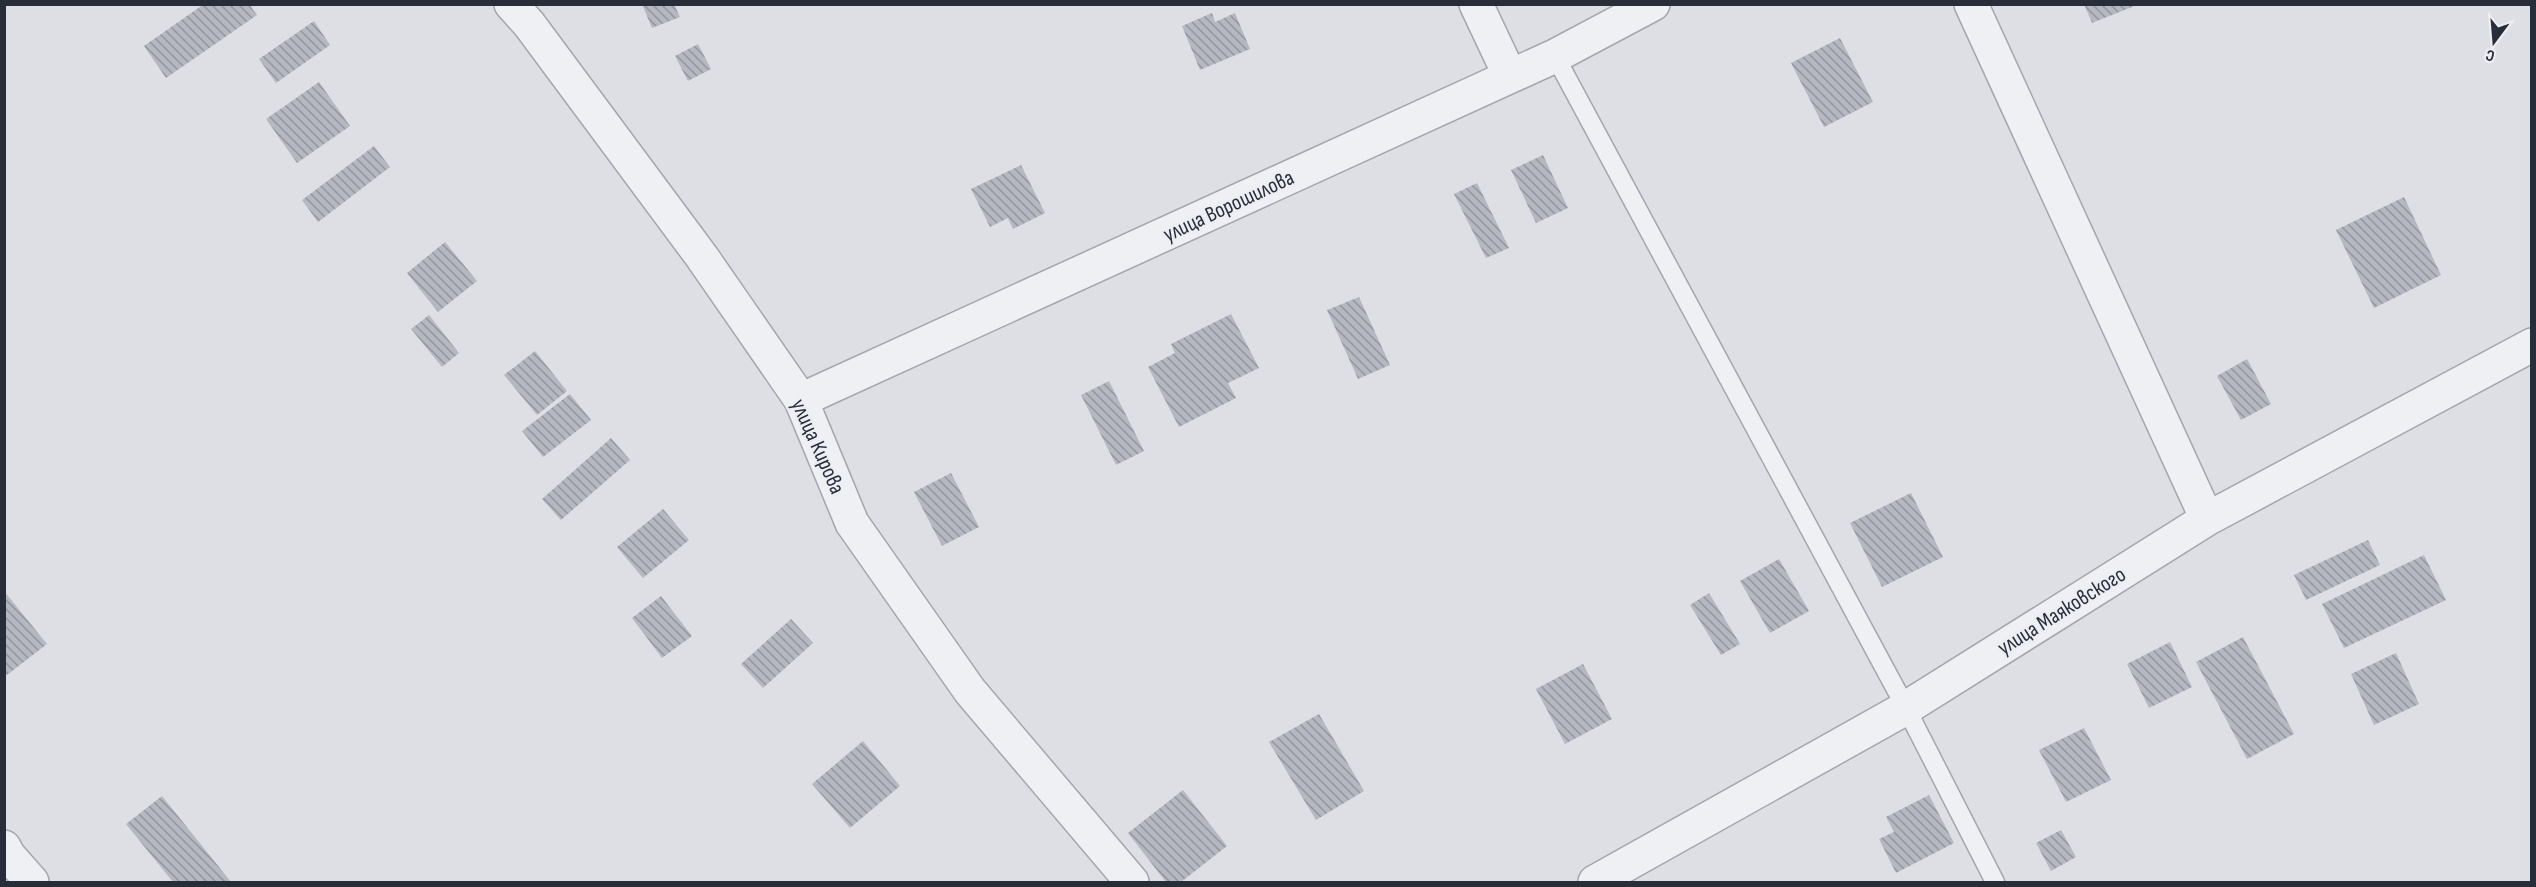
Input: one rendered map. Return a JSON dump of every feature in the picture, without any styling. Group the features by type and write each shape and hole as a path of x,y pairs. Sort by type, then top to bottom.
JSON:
{"street":[{"name":"улица Кирова","path":"511,4 529,24 702,257 801,400 852,523 970,692 1132,882"},
{"path":"1476,4 1510,76"},
{"name":"улица Ворошилова","path":"801,400 1555,56 1653,4"},
{"path":"1971,4 2207,519"},
{"name":"улица Маяковского","path":"1595,882 1906,708 2207,519 2532,345"},
{"path":"4,847 32,882"}],"lane":[{"path":"1555,56 1906,708 1995,882"}],"building":[{"path":"204,4 249,4 257,15 166,78 144,46"},
{"path":"642,4 674,4 680,17 652,28"},
{"path":"2084,4 2137,4 2137,5 2092,23"},
{"path":"1212,13 1215,22 1235,13 1250,49 1200,70 1182,26"},
{"path":"314,21 330,45 276,83 259,59"},
{"path":"1840,38 1873,102 1824,127 1791,63"},
{"path":"698,44 711,69 688,81 675,56"},
{"path":"319,82 350,126 297,163 266,119"},
{"path":"374,146 390,167 318,222 302,200"},
{"path":"1543,155 1568,208 1536,223 1511,170"},
{"path":"1021,165 1045,213 1013,229 1008,218 990,227 971,189"},
{"path":"1477,183 1509,248 1486,258 1454,194"},
{"path":"2404,197 2441,275 2374,308 2336,230"},
{"path":"445,242 477,281 438,312 407,273"},
{"path":"1359,297 1390,365 1358,379 1327,310"},
{"path":"1231,314 1259,368 1228,383 1236,398 1179,427 1148,367 1175,353 1171,344"},
{"path":"429,315 459,353 442,367 411,329"},
{"path":"535,351 567,391 537,415 504,375"},
{"path":"2247,359 2271,404 2241,420 2217,376"},
{"path":"1109,381 1144,451 1116,465 1081,395"},
{"path":"570,394 591,420 543,457 522,431"},
{"path":"611,438 630,460 561,520 542,499"},
{"path":"951,473 979,527 942,546 914,492"},
{"path":"1911,493 1943,557 1882,587 1850,523"},
{"path":"663,509 689,540 643,578 617,547"},
{"path":"2368,540 2380,565 2306,600 2294,575"},
{"path":"2424,555 2446,600 2344,648 2322,604"},
{"path":"1779,559 1809,611 1770,633 1740,581"},
{"path":"4,591 47,644 7,675 4,671"},
{"path":"1709,593 1740,644 1721,655 1690,605"},
{"path":"661,596 692,636 662,658 632,618"},
{"path":"791,619 813,643 763,688 741,664"},
{"path":"2243,637 2294,734 2247,759 2196,662"},
{"path":"2170,642 2192,687 2149,708 2127,664"},
{"path":"2396,653 2419,704 2374,725 2351,674"},
{"path":"1583,664 1612,719 1565,744 1536,689"},
{"path":"1319,714 1364,791 1316,820 1269,742"},
{"path":"2084,728 2111,780 2066,802 2039,750"},
{"path":"863,741 900,786 850,828 812,784"},
{"path":"1183,790 1227,846 1181,882 1166,882 1128,833"},
{"path":"1929,795 1954,843 1896,873 1879,839 1894,832 1886,817"},
{"path":"162,796 231,882 173,882 126,824"},
{"path":"2061,830 2076,857 2051,871 2036,843"}]}
